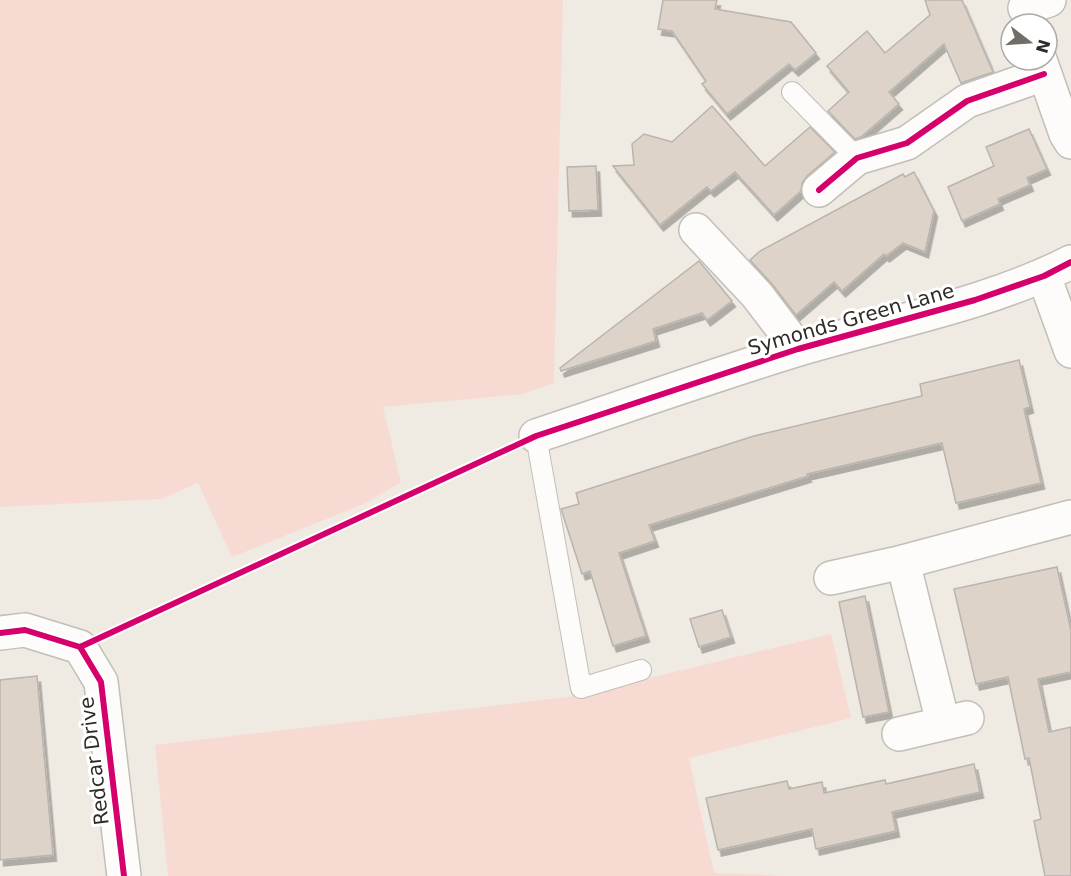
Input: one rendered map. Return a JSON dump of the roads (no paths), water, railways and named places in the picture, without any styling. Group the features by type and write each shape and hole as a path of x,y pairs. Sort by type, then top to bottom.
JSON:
{"street":[{"path":"819,190 857,158 907,143 967,101 1031,72"},
{"path":"1044,72 1071,142"},
{"path":"696,230 757,295 798,349"},
{"path":"1057,269 1071,351"},
{"name":"Symonds Green Lane","path":"536,436 798,349 975,300 1057,269"},
{"path":"831,578 903,562 1071,517"},
{"path":"899,734 955,720 903,562"},
{"name":"Redcar Drive","path":"0,633 25,630 80,647 101,682 124,876"}],"lane":[{"path":"792,92 857,158"},
{"path":"536,436 581,688 641,670"}]}
